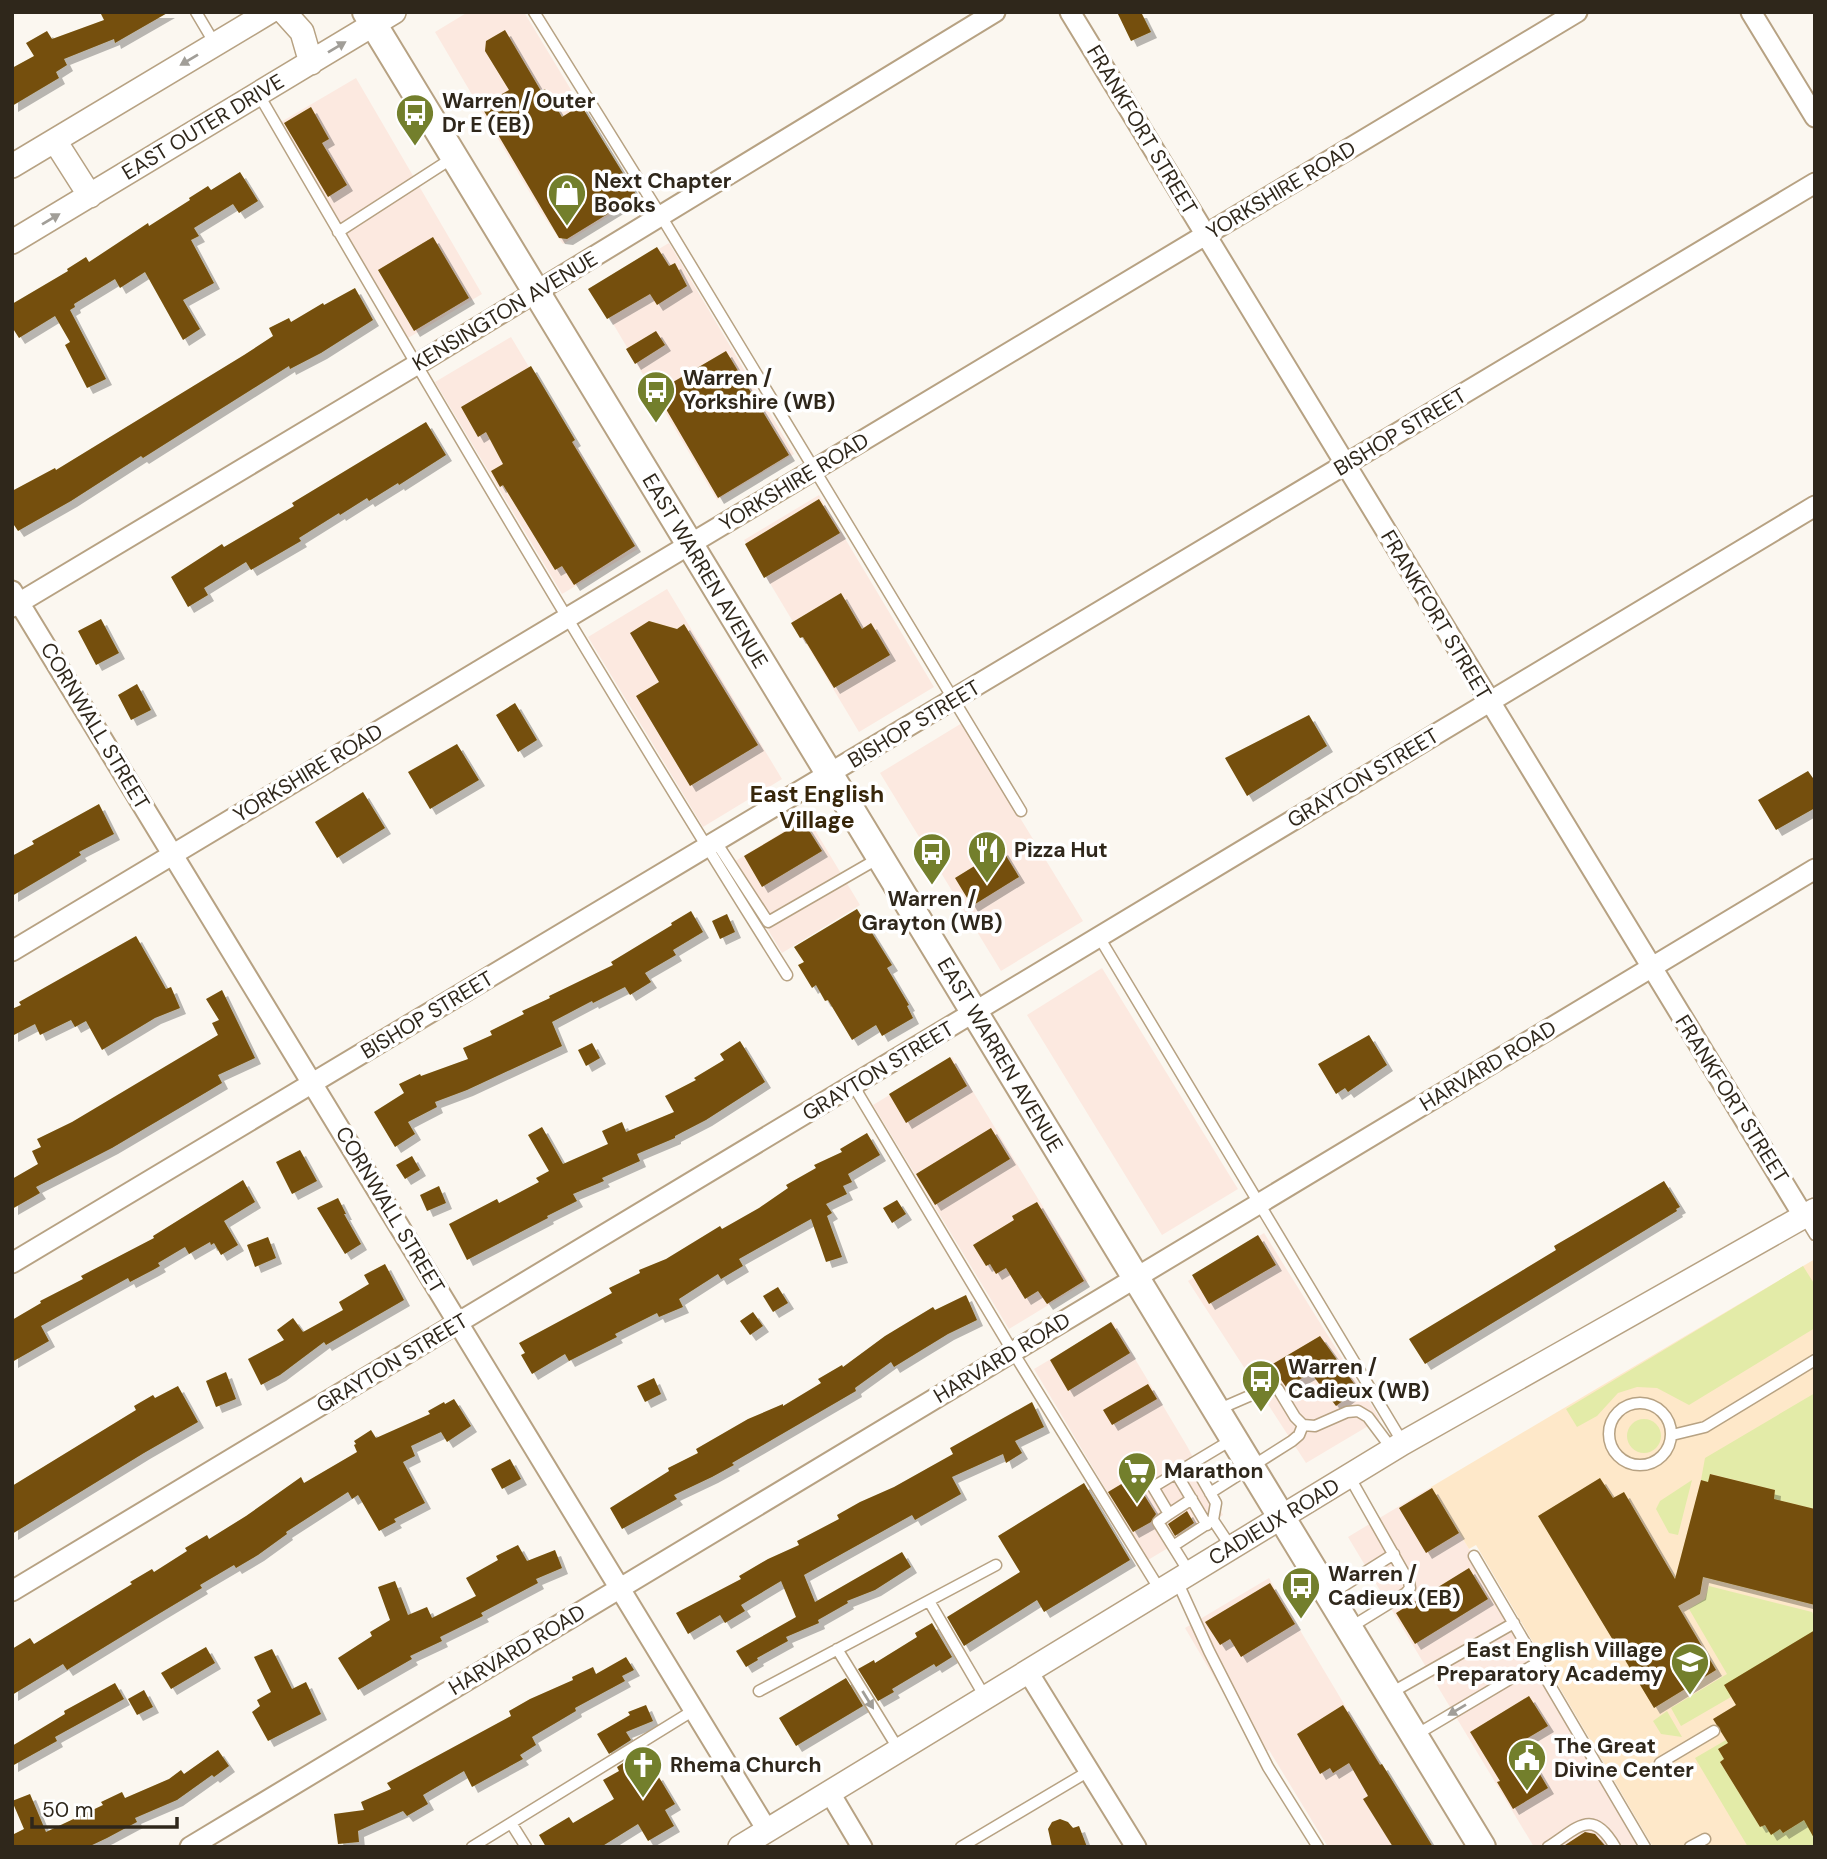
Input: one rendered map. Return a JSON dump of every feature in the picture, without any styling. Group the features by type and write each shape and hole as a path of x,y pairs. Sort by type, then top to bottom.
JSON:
{"main road":[{"name":"EAST WARREN AVENUE","path":"378,17 454,157 1482,1847"}],"street":[{"path":"12,166 269,12"},
{"path":"284,12 302,32 311,63"},
{"name":"KENSINGTON AVENUE","path":"15,600 416,365 995,12"},
{"name":"FRANKFORT STREET","path":"1070,12 1651,968 1811,1221"},
{"name":"YORKSHIRE ROAD","path":"12,951 1577,12"},
{"path":"1751,12 1815,117"},
{"name":"EAST OUTER DRIVE","path":"12,242 311,63 378,17"},
{"path":"55,141 90,195"},
{"name":"BISHOP STREET","path":"12,1264 1815,183"},
{"name":"GRAYTON STREET","path":"12,1591 1815,506"},
{"name":"CORNWALL STREET","path":"15,600 174,854 767,1830"},
{"name":"HARVARD ROAD","path":"190,1847 1815,869"},
{"name":"CADIEUX ROAD","path":"740,1847 1398,1447 1811,1221"},
{"path":"1028,1672 1136,1847"},
{"path":"830,1793 862,1847"}],"lane":[{"path":"196,12 215,44"},
{"path":"534,12 661,216 1021,811"},
{"path":"258,94 567,618 711,845 787,975"},
{"path":"338,232 454,157"},
{"path":"711,845 768,922 880,858"},
{"path":"1099,937 1259,1203 1398,1447"},
{"path":"853,1085 1013,1352 1176,1581 1268,1767 1318,1847"},
{"path":"1671,1435 1705,1427 1815,1360"},
{"path":"1216,1410 1270,1387 1278,1389 1295,1417 1303,1424 1315,1426 1347,1412 1358,1411 1368,1417 1398,1447"},
{"path":"1641,1403 1651,1405 1666,1416 1671,1435 1670,1446 1656,1462 1634,1465 1616,1454 1609,1433 1616,1415 1632,1404 1641,1403"},
{"path":"1210,1493 1299,1435 1303,1424"},
{"path":"1169,1514 1153,1487 1234,1439"},
{"path":"1173,1546 1210,1522 1216,1503 1193,1463"},
{"path":"1176,1473 1192,1499 1231,1547"},
{"path":"1349,1476 1394,1554 1410,1588 1349,1628"},
{"path":"1176,1581 1173,1546 1158,1522 1192,1499"},
{"path":"1329,1595 1394,1554"},
{"path":"1474,1556 1644,1847"},
{"path":"759,1691 996,1564"},
{"path":"929,1601 985,1698"},
{"path":"1389,1694 1514,1623"},
{"path":"837,1649 900,1750"},
{"path":"1414,1736 1537,1663"},
{"path":"472,1847 694,1710"},
{"path":"1660,1763 1714,1731"},
{"path":"961,1847 1089,1771"},
{"path":"511,1823 526,1847"},
{"path":"1548,1847 1583,1825 1592,1823 1600,1826 1615,1847"},
{"path":"1690,1847 1705,1839"}],"shaded area":[{"path":"468,12 524,12 637,199 563,244 543,215 435,32"},
{"path":"356,78 482,294 408,338 281,122"},
{"path":"669,243 794,454 717,500 592,288"},
{"path":"511,337 638,549 562,594 435,382"},
{"path":"819,495 934,687 859,732 744,540"},
{"path":"667,589 782,779 703,827 588,637"},
{"path":"962,723 1083,921 1001,971 880,773"},
{"path":"807,817 860,905 782,953 729,865"},
{"path":"1102,968 1238,1189 1162,1235 1027,1015"},
{"path":"952,1057 1088,1281 1009,1329 873,1105"},
{"path":"1264,1233 1380,1419 1306,1463 1188,1281"},
{"name":"East English Village Preparatory Academy","path":"1815,1259 1815,1847 1653,1847 1476,1545 1469,1549 1431,1487"},
{"path":"1113,1322 1187,1446 1223,1515 1148,1560 1034,1369"},
{"path":"1431,1487 1641,1847 1534,1847 1348,1537"},
{"path":"1269,1578 1431,1847 1328,1847 1269,1750 1260,1755 1185,1628"}],"green space":[{"path":"1803,1266 1815,1285 1815,1328 1689,1405 1657,1388 1637,1387 1618,1393 1597,1416 1577,1427 1566,1409"},
{"path":"1815,1393 1815,1509 1774,1499 1775,1490 1711,1474 1708,1482 1701,1480 1705,1458"},
{"path":"1644,1419 1656,1424 1661,1436 1656,1448 1644,1453 1632,1448 1627,1436 1632,1424"},
{"path":"1692,1480 1678,1535 1669,1533 1656,1509 1660,1501"},
{"path":"1709,1586 1812,1612 1815,1618 1815,1637 1731,1697 1681,1726 1671,1708 1727,1674 1689,1609 1705,1599"},
{"path":"1667,1711 1682,1737 1661,1734 1653,1721"},
{"path":"1726,1740 1728,1743 1718,1749 1724,1759 1720,1762 1760,1827 1765,1825 1771,1834 1780,1829 1783,1833 1804,1820 1815,1836 1815,1847 1748,1847 1695,1758"}],"building":[{"path":"100,12 169,12 115,43 114,39 64,59 67,65 56,72 59,78 12,106 12,68 34,56 26,43 47,31 52,39 104,20"},
{"path":"1117,12 1141,12 1151,32 1131,41"},
{"path":"505,30 541,91 545,89 562,117 581,105 637,196 567,239 559,238 481,106 509,90 485,51 486,41"},
{"path":"311,107 329,139 322,143 347,185 328,197 284,123"},
{"path":"240,172 258,201 239,213 233,204 194,228 199,236 191,240 214,283 183,300 200,329 183,340 145,272 120,288 115,279 74,304 75,307 70,310 106,379 87,388 65,345 70,342 55,316 19,338 12,327 12,304 68,271 67,269 86,257 89,262 148,223 149,226 208,186 211,190"},
{"path":"433,237 469,298 414,331 378,270"},
{"path":"657,247 669,266 675,263 687,286 657,305 650,294 607,319 588,289"},
{"path":"355,288 373,320 321,353 290,369 289,366 143,458 141,456 18,531 12,522 12,491 55,468 56,470 244,355 273,336 269,328 289,318 291,322"},
{"path":"656,331 665,345 635,364 626,349"},
{"path":"726,351 789,455 718,498 656,392"},
{"path":"531,366 575,440 572,442 635,546 574,585 562,566 555,570 503,485 500,487 491,471 503,464 486,432 478,437 461,407"},
{"path":"426,422 446,455 399,485 398,483 369,501 367,498 340,515 339,513 299,538 301,541 251,570 246,562 204,588 208,595 188,607 171,577 222,544 224,547 294,506 292,503"},
{"path":"819,499 840,533 764,578 745,544"},
{"path":"841,593 862,629 871,623 890,655 834,688 803,637 800,638 791,623"},
{"path":"101,619 119,653 96,665 78,631"},
{"path":"649,621 677,629 684,624 758,745 690,786 636,696 659,682 630,633"},
{"path":"137,684 151,710 131,720 118,695"},
{"path":"515,703 537,740 518,752 496,715"},
{"path":"1309,715 1327,746 1247,796 1225,758"},
{"path":"457,744 479,780 430,809 408,772"},
{"path":"1808,771 1815,781 1815,808 1776,830 1758,800"},
{"path":"363,792 385,828 337,858 315,822"},
{"path":"99,804 114,834 79,852 81,855 12,896 12,856 34,844 32,841"},
{"path":"803,821 822,851 762,887 744,856"},
{"path":"1002,849 1019,877 972,906 955,878"},
{"path":"857,909 892,965 887,968 909,1005 907,1006 913,1018 882,1036 876,1025 852,1040 828,1000 825,1001 816,985 812,988 798,965 804,962 794,947"},
{"path":"691,911 703,932 673,950 676,955 645,973 651,982 630,995 625,987 552,1022 562,1046 435,1102 437,1107 408,1122 415,1134 395,1147 374,1112 404,1093 399,1084 420,1074 421,1076 468,1059 463,1048 492,1035 490,1031 524,1014 522,1011 550,998 549,996 613,965 611,962"},
{"path":"727,914 735,932 720,939 712,921"},
{"path":"136,936 166,989 171,987 180,1008 155,1018 102,1050 86,1021 75,1027 71,1020 40,1035 35,1024 12,1036 12,1009 21,1005 19,1002"},
{"path":"222,990 255,1058 218,1075 222,1083 112,1148 36,1187 40,1193 12,1209 12,1179 38,1164 32,1151 41,1147 37,1139 72,1122 218,1035 212,1023 219,1020 206,999"},
{"path":"1369,1035 1387,1065 1348,1092 1345,1088 1336,1094 1318,1064"},
{"path":"740,1041 765,1082 675,1138 637,1154 640,1161 573,1194 577,1201 467,1260 449,1224 497,1199 499,1203 539,1182 536,1178 549,1171 528,1135 542,1127 563,1164 608,1144 602,1131 622,1122 626,1132 674,1112 665,1096 696,1080 694,1078 724,1060 720,1054"},
{"path":"592,1043 600,1058 586,1066 578,1050"},
{"path":"950,1057 967,1086 906,1123 889,1094"},
{"path":"991,1128 1010,1159 935,1205 916,1174"},
{"path":"867,1133 880,1155 848,1174 852,1182 843,1186 847,1194 826,1204 832,1213 827,1216 842,1257 826,1262 811,1219 739,1259 743,1266 721,1279 718,1274 679,1299 683,1307 659,1317 657,1313 569,1361 565,1354 532,1374 521,1355 525,1353 519,1343 612,1293 609,1288 640,1273 639,1270 666,1259 720,1226 722,1229 759,1208 788,1188 786,1185 816,1168 814,1165 842,1152 840,1149"},
{"path":"300,1150 317,1181 292,1194 276,1162"},
{"path":"412,1156 420,1170 405,1179 396,1165"},
{"path":"243,1180 255,1202 224,1221 238,1245 221,1255 214,1243 211,1245 210,1242 189,1254 185,1247 158,1263 160,1266 153,1270 130,1282 128,1278 41,1326 49,1341 12,1362 12,1320 41,1303 40,1301 83,1279 81,1276 154,1238 153,1236"},
{"path":"1664,1181 1680,1207 1677,1211 1425,1364 1409,1339 1556,1250 1554,1246"},
{"path":"439,1186 446,1203 427,1211 420,1195"},
{"path":"338,1198 361,1244 345,1254 317,1208"},
{"path":"897,1200 906,1214 892,1223 883,1208"},
{"path":"1037,1202 1084,1281 1047,1304 1038,1291 1025,1299 1006,1268 996,1274 990,1264 986,1266 973,1245 1014,1220 1012,1216"},
{"path":"1258,1235 1276,1265 1209,1304 1192,1275"},
{"path":"268,1237 276,1258 255,1267 247,1245"},
{"path":"385,1264 404,1300 326,1345 324,1342 280,1375 261,1385 248,1359 284,1340 277,1330 293,1318 303,1332 343,1310 339,1302 369,1284 364,1275"},
{"path":"778,1287 788,1303 773,1312 763,1296"},
{"path":"966,1295 977,1320 948,1334 894,1367 891,1362 855,1388 856,1391 732,1463 734,1465 674,1495 677,1499 622,1529 610,1508 669,1471 668,1468 698,1453 696,1449 748,1419 783,1406 821,1383 818,1379 842,1365 843,1367 885,1336 933,1307 935,1310"},
{"path":"753,1312 763,1326 750,1335 740,1321"},
{"path":"1111,1322 1130,1353 1068,1391 1050,1360"},
{"path":"1320,1336 1358,1389 1336,1406 1311,1373 1286,1387 1271,1365"},
{"path":"226,1372 236,1399 216,1407 206,1381"},
{"path":"654,1378 661,1394 645,1402 637,1386"},
{"path":"1148,1384 1157,1399 1112,1425 1103,1410"},
{"path":"178,1386 198,1422 12,1534 12,1486 136,1410 134,1406 153,1395 155,1398"},
{"path":"454,1399 471,1426 447,1442 441,1432 411,1446 415,1456 403,1462 425,1503 394,1519 396,1522 379,1531 358,1495 352,1499 348,1492 286,1532 287,1534 258,1555 236,1568 234,1565 200,1585 202,1588 67,1670 63,1664 12,1695 12,1649 30,1638 34,1644 132,1584 130,1582 152,1569 154,1572 187,1551 185,1548 207,1535 209,1539 246,1516 301,1477 304,1483 357,1452 354,1441 371,1430 376,1438 430,1414 428,1411"},
{"path":"1032,1402 1044,1427 1015,1441 1022,1453 1006,1463 1003,1454 952,1477 961,1494 915,1520 912,1515 804,1575 815,1602 902,1552 911,1567 875,1590 847,1601 848,1603 818,1620 819,1623 786,1637 788,1641 746,1667 736,1651 796,1617 781,1581 741,1605 745,1611 725,1623 720,1615 688,1634 676,1613 741,1579 739,1576 768,1559 799,1545 797,1541 839,1519 837,1515 953,1454 950,1448"},
{"path":"510,1459 521,1479 502,1489 491,1469"},
{"path":"1710,1474 1775,1490 1774,1499 1815,1509 1815,1605 1703,1577 1700,1594 1678,1606 1716,1670 1654,1708 1538,1516 1600,1478 1613,1498 1624,1492 1675,1579 1701,1480 1708,1482"},
{"path":"1133,1477 1156,1514 1151,1522 1133,1532 1108,1492"},
{"path":"1084,1483 1130,1560 1044,1612 1037,1600 964,1646 947,1617 1020,1572 998,1536"},
{"path":"1432,1488 1459,1533 1426,1553 1399,1508"},
{"path":"1187,1511 1194,1523 1175,1536 1168,1524"},
{"path":"518,1545 527,1561 555,1550 562,1568 536,1579 538,1583 481,1613 483,1616 440,1637 442,1641 410,1656 412,1659 358,1690 338,1658 372,1636 370,1632 390,1620 378,1587 395,1581 408,1615 427,1607 432,1618 476,1596 466,1578 498,1560 496,1556"},
{"path":"1469,1568 1488,1599 1415,1644 1396,1613"},
{"path":"1270,1583 1295,1624 1241,1657 1230,1639 1220,1645 1205,1622"},
{"path":"932,1623 952,1657 936,1667 934,1664 892,1689 894,1692 878,1701 858,1669 874,1660 875,1663 917,1637 915,1633"},
{"path":"1815,1630 1815,1840 1804,1820 1783,1833 1780,1829 1771,1835 1765,1825 1760,1827 1720,1762 1724,1759 1718,1749 1728,1743 1713,1719 1736,1705 1724,1685"},
{"path":"206,1647 215,1663 171,1689 161,1673"},
{"path":"272,1649 292,1689 306,1682 321,1714 268,1741 252,1712 260,1706 257,1700 271,1692 254,1657"},
{"path":"626,1657 634,1670 622,1676 625,1681 575,1708 576,1711 532,1737 536,1745 520,1755 523,1759 472,1787 464,1771 423,1795 428,1804 407,1816 403,1811 358,1831 359,1842 338,1844 334,1814 364,1810 361,1802 391,1789 387,1783 511,1716 509,1711 573,1680 572,1677 593,1667 596,1674"},
{"path":"846,1678 863,1706 796,1746 779,1718"},
{"path":"115,1683 124,1699 55,1737 57,1741 12,1766 12,1746 65,1714 64,1711"},
{"path":"144,1690 153,1707 137,1715 128,1699"},
{"path":"1529,1696 1548,1726 1521,1742 1548,1788 1513,1809 1497,1782 1500,1781 1470,1732"},
{"path":"646,1705 653,1721 626,1732 631,1740 609,1754 597,1734 630,1715 628,1712"},
{"path":"1343,1705 1433,1847 1393,1847 1363,1799 1368,1796 1349,1763 1333,1773 1330,1768 1320,1774 1297,1734"},
{"path":"218,1750 229,1766 177,1800 135,1818 137,1822 88,1847 12,1847 12,1835 24,1829 12,1801 30,1794 46,1832 103,1805 101,1802 122,1792 125,1798 169,1779 181,1770 184,1774"},
{"name":"Rhema Church","path":"638,1753 652,1777 657,1774 675,1804 665,1810 674,1826 648,1841 638,1824 601,1847 546,1847 539,1835 569,1817 573,1823 614,1799 603,1780 619,1771 617,1767"},
{"path":"1060,1819 1073,1828 1079,1826 1087,1847 1052,1847 1048,1829 1052,1822"},
{"path":"1585,1832 1595,1834 1606,1847 1562,1847"}],"place":[{"name":"Warren / Outer Dr E (EB)","path":"415,147"},
{"name":"Next Chapter Books","path":"567,227"},
{"name":"Warren / Yorkshire (WB)","path":"656,424"},
{"name":"Pizza Hut","path":"987,884"},
{"name":"Warren / Grayton (WB)","path":"932,886"},
{"name":"Warren / Cadieux (WB)","path":"1261,1413"},
{"name":"Marathon","path":"1137,1505"},
{"name":"Warren / Cadieux (EB)","path":"1301,1620"},
{"name":"East English Village Preparatory Academy","path":"1690,1696"},
{"name":"The Great Divine Center","path":"1527,1792"},
{"name":"Rhema Church","path":"643,1799"}],"district":[{"name":"East English Village","path":"817,807"}]}
